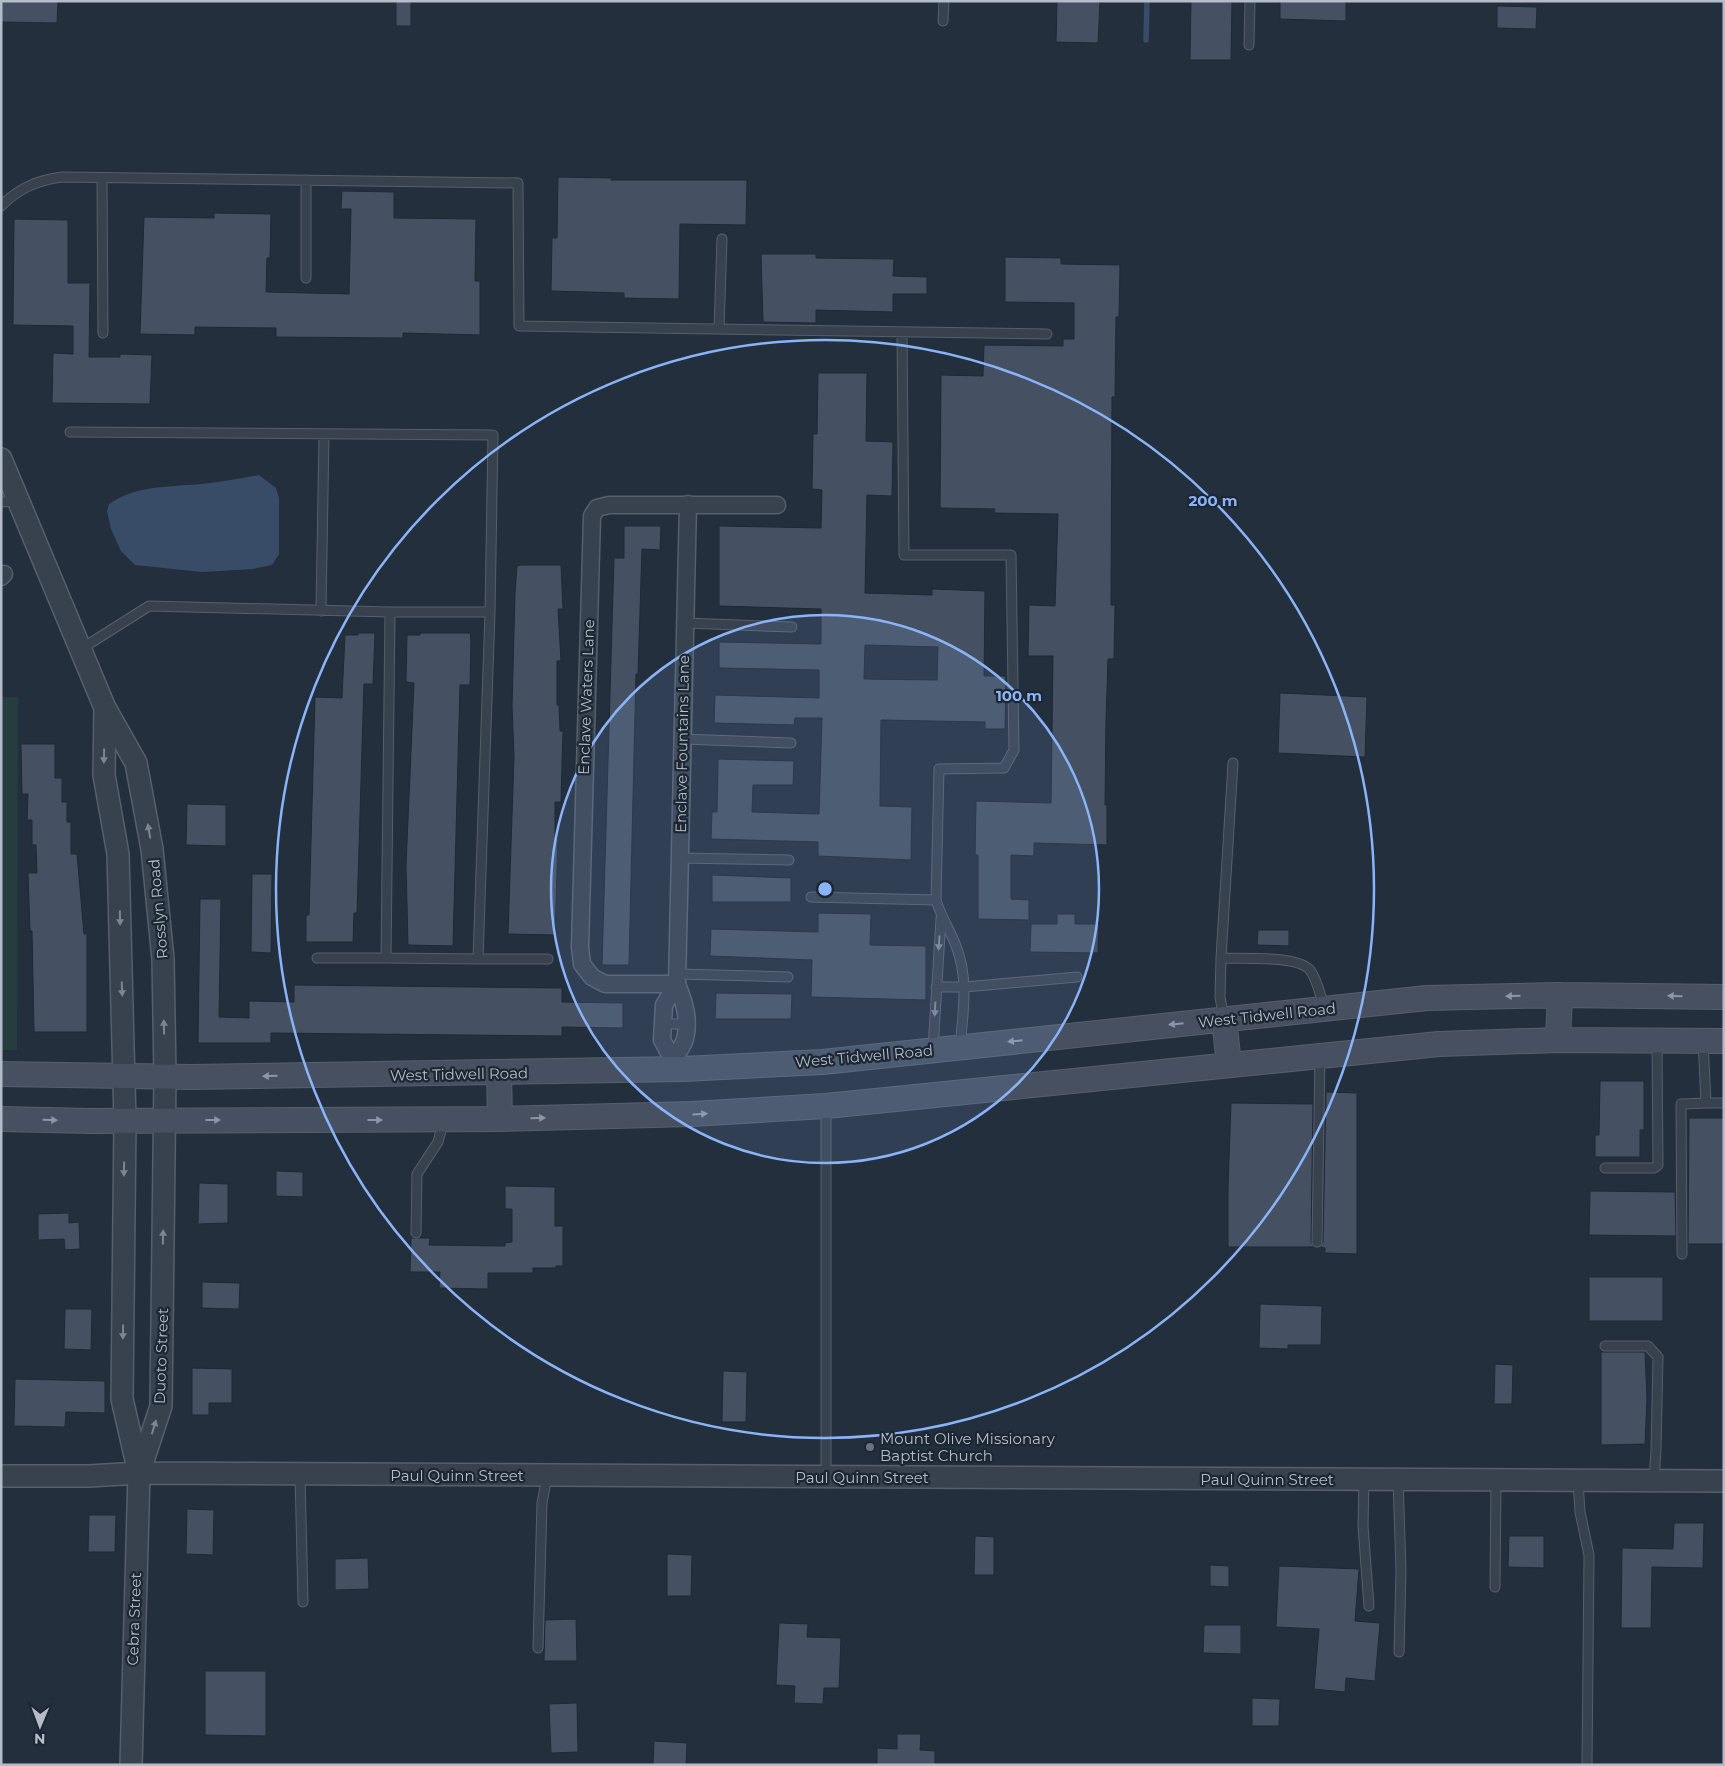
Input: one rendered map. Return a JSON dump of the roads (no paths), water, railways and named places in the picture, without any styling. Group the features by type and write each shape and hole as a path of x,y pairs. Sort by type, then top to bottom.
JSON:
{"main road":[{"name":"West Tidwell Road","path":"1,1074 165,1076 499,1073 673,1064 823,1062 1427,998 1560,995 1724,997"},
{"path":"1558,1040 1560,995"},
{"path":"1224,1019 1229,1064"},
{"path":"1,1118 164,1121 500,1119 692,1114 826,1106 1439,1044 1558,1040 1713,1040"},
{"path":"499,1073 500,1119"}],"street":[{"name":"Rosslyn Road","path":"1,459 10,501 81,649 105,708 136,763 152,849 163,959 164,1121"},
{"name":"Enclave Fountains Lane","path":"673,1064 685,1040 686,1024 686,1006 678,979 688,504"},
{"name":"Enclave Waters Lane","path":"678,979 605,984 592,977 582,964 580,927 592,516 597,508 610,505 777,506"},
{"name":"Rosslyn Road","path":"105,708 104,775 118,854 125,1121"},
{"path":"673,1064 662,1040 664,1005 678,979"},
{"path":"125,1121 122,1399 139,1473"},
{"name":"Duoto Street","path":"139,1473 161,1406 164,1121"},
{"name":"Paul Quinn Street","path":"1,1476 89,1476 139,1473 1724,1481"},
{"name":"Cebra Street","path":"131,1765 139,1473"}],"lane":[{"path":"943,20 944,1"},
{"path":"1249,45 1250,1"},
{"path":"2,205 22,189 39,180 62,177 518,183 519,326 1047,334"},
{"path":"102,178 103,333"},
{"path":"306,180 306,278"},
{"path":"719,329 722,239"},
{"path":"902,332 904,555 1011,556 1014,750 1004,768 938,769 936,900 941,918 956,946 965,987 960,1047"},
{"path":"70,432 493,435 490,612 478,959"},
{"path":"320,611 324,434"},
{"path":"81,649 149,606 320,611 490,612"},
{"path":"386,958 390,612"},
{"path":"685,623 792,626"},
{"path":"682,739 791,743"},
{"path":"1224,1019 1220,997 1233,763"},
{"path":"680,858 789,860"},
{"path":"811,897 936,900"},
{"path":"933,1050 941,918"},
{"path":"317,958 548,960"},
{"path":"1222,958 1283,960 1299,963 1309,969 1317,983 1324,1010"},
{"path":"678,979 788,977"},
{"path":"936,987 965,987 1077,977"},
{"path":"663,1024 686,1024"},
{"path":"1706,1103 1713,1040"},
{"path":"1605,1168 1654,1168 1658,1165 1657,1041"},
{"path":"1317,1242 1320,1056"},
{"path":"1682,1254 1680,1104 1724,1103"},
{"path":"826,1106 826,1477"},
{"path":"416,1233 417,1174 438,1142 444,1119"},
{"path":"1605,1346 1648,1346 1658,1357 1654,1481"},
{"path":"300,1474 303,1602"},
{"path":"538,1648 542,1504 547,1476"},
{"path":"1364,1480 1362,1526 1369,1606"},
{"path":"1398,1480 1401,1570 1398,1652"},
{"path":"1495,1587 1496,1480"},
{"path":"1578,1481 1580,1512 1589,1555 1587,1765"}],"water":[{"path":"259,475 276,488 279,498 279,554 272,565 253,569 202,572 135,565 121,551 111,529 107,511 109,504 131,493 154,488 209,483"}],"waterway":[{"path":"1146,40 1147,1"}],"place":[{"name":"Mount Olive Missionary Baptist Church","path":"870,1447"}]}
